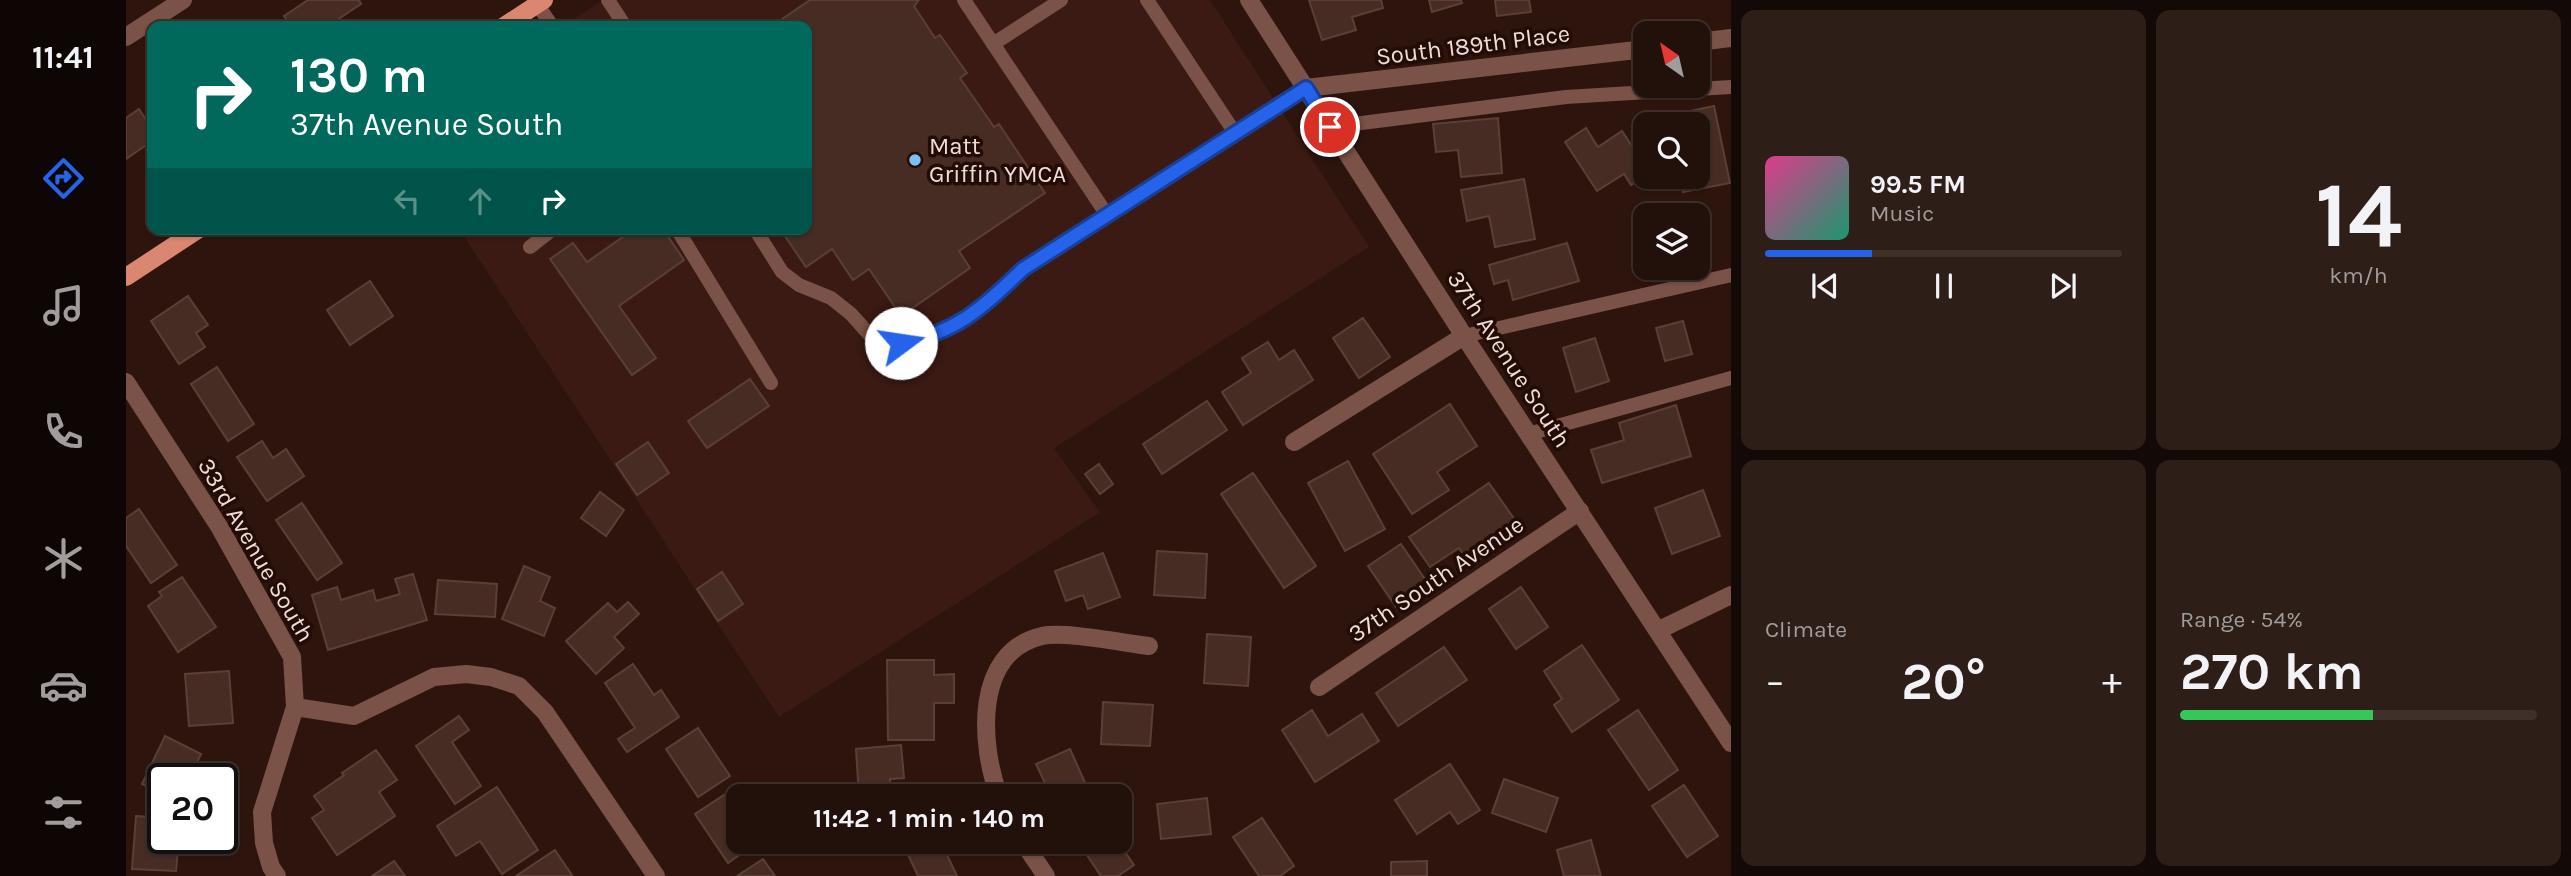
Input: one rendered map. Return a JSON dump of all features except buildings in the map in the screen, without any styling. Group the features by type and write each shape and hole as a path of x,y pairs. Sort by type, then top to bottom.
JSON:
{"main road":[{"path":"512,21 541,2"},
{"path":"126,277 189,235"}],"street":[{"path":"151,21 183,0"},
{"name":"37th Avenue South","path":"1250,0 1528,435 1731,743"},
{"path":"126,37 147,23"},
{"path":"1710,41 1731,38"},
{"name":"South 189th Place","path":"1306,88 1633,50"},
{"path":"1294,442 1464,336"},
{"name":"33rd Avenue South","path":"126,382 220,528 292,657 295,707 262,812 264,843 277,876"},
{"name":"37th South Avenue","path":"1320,687 1580,511"},
{"path":"1659,630 1731,595"},
{"path":"995,784 987,747 990,690 996,671 1018,645 1045,635 1149,646"},
{"path":"295,707 354,716 434,677 466,674 491,677 519,687 545,712 656,876"},
{"path":"1031,854 1046,876"}],"lane":[{"path":"608,0 622,21"},
{"path":"964,0 1107,215"},
{"path":"993,44 1060,0"},
{"path":"1147,0 1235,133"},
{"path":"541,2 550,21"},
{"path":"1330,127 1566,97 1731,87"},
{"path":"759,235 782,272 799,285 831,298 852,314 876,342 901,343 925,338 954,326 982,307 1023,269 1306,88"},
{"path":"530,247 545,235"},
{"path":"681,235 771,383"},
{"path":"1464,336 1731,275"},
{"path":"1528,435 1731,378"}],"shaded area":[{"path":"603,0 1210,0 1369,247 1054,448 1100,512 779,717 463,235 812,235 812,21 571,21"}],"place":[{"name":"Matt Griffin YMCA","path":"915,160"}],"route":[{"path":"901,343 925,338 954,326 982,307 1023,269 1306,88 1330,127"}]}
